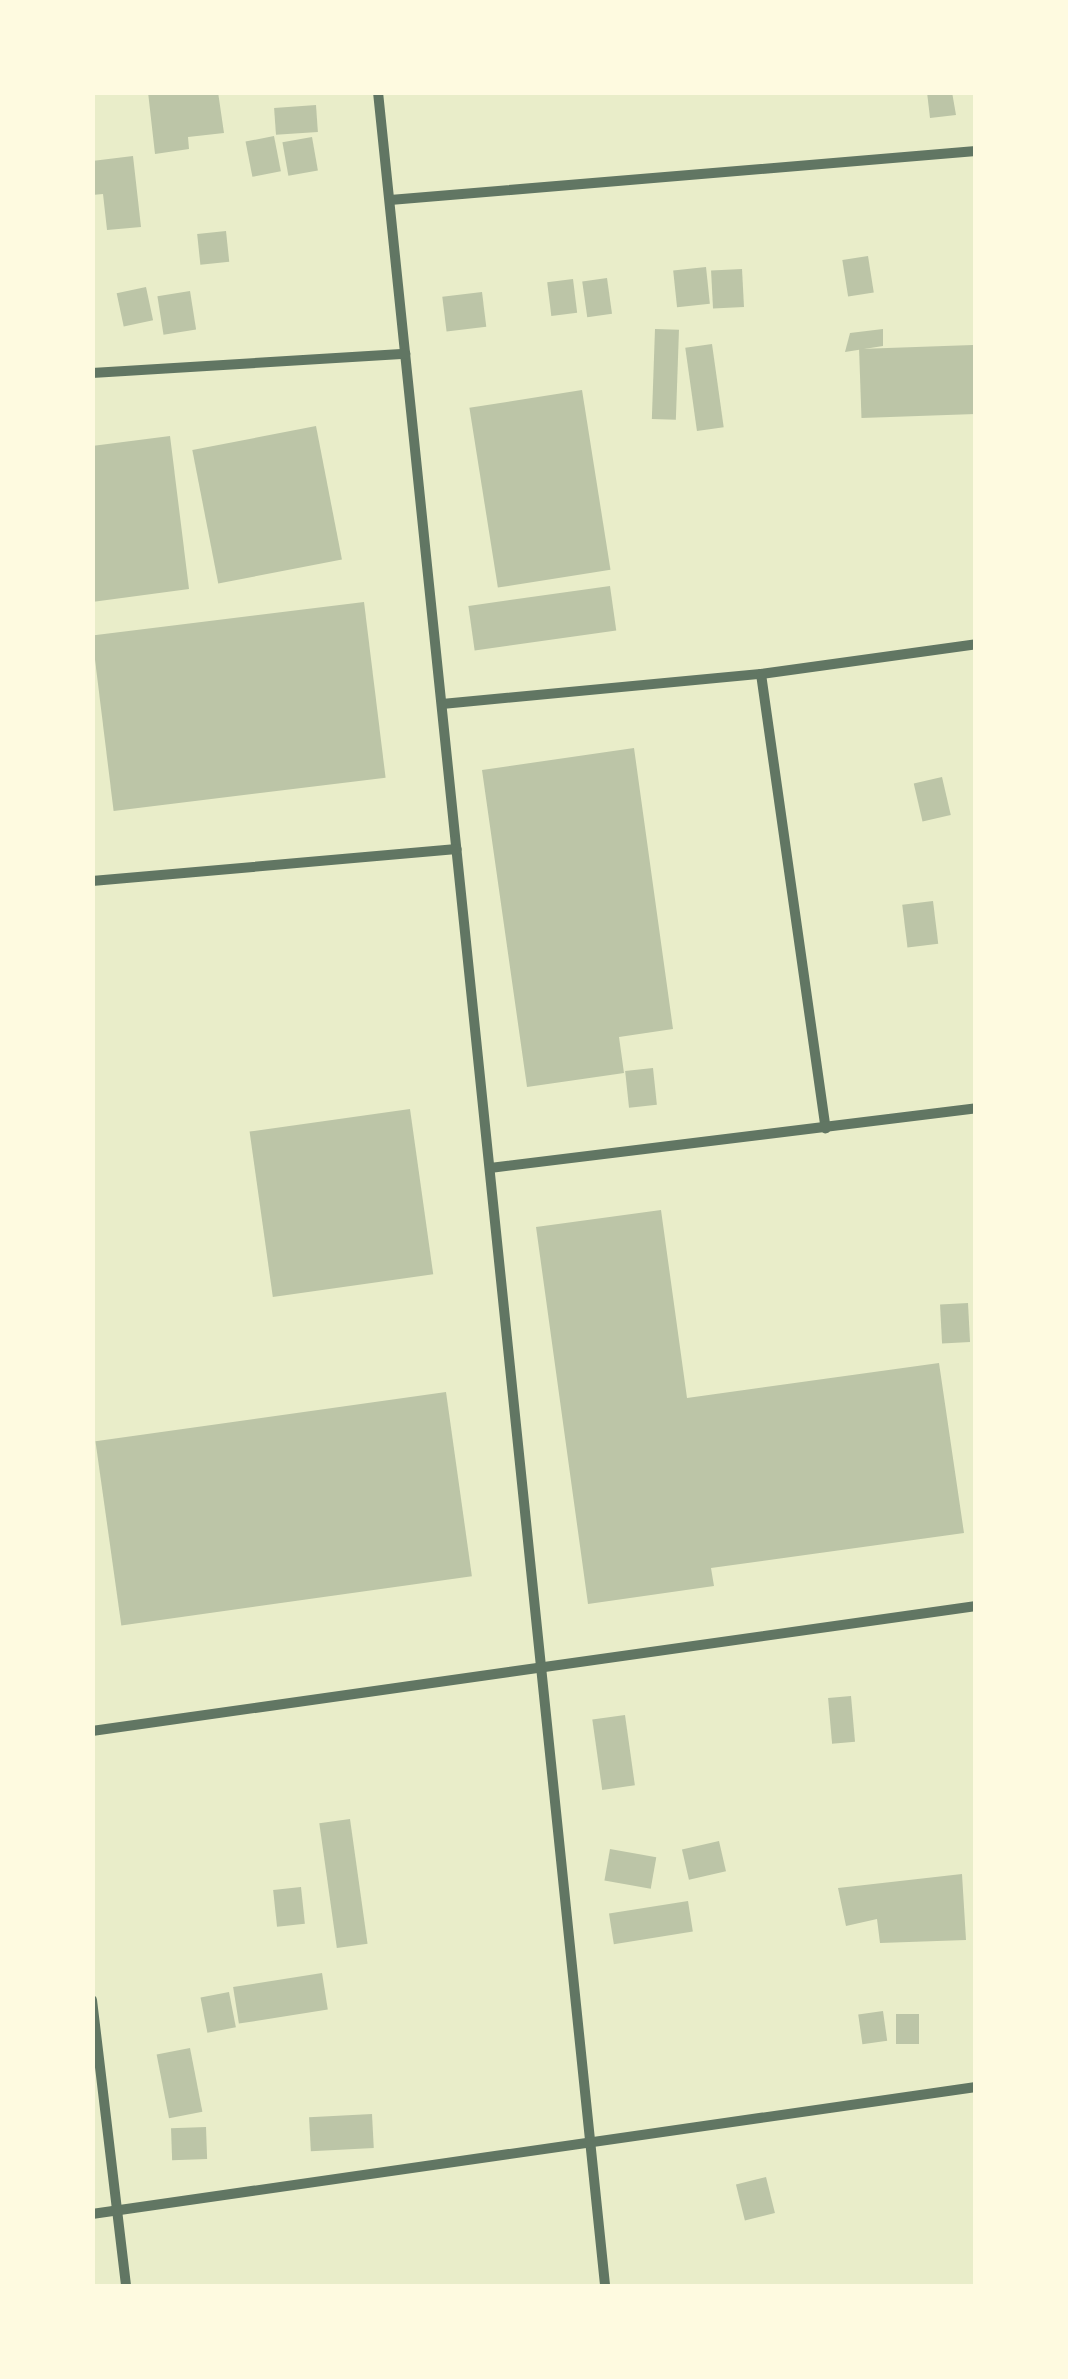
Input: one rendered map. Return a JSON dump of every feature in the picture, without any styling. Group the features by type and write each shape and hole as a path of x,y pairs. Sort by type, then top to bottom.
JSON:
{"street":[{"path":"378,92 538,1669 605,2286"},
{"path":"390,200 976,151"},
{"path":"92,374 406,354"},
{"path":"442,704 761,674 976,644"},
{"path":"761,674 826,1128"},
{"path":"92,881 457,849"},
{"path":"490,1168 976,1108"},
{"path":"92,1731 976,1606"},
{"path":"92,2000 126,2286"},
{"path":"92,2214 976,2088"}],"building":[{"path":"148,92 218,92 224,133 188,137 189,149 155,154"},
{"path":"927,92 952,92 956,115 930,118"},
{"path":"316,105 318,132 276,135 274,108"},
{"path":"274,136 281,171 252,177 246,142"},
{"path":"312,137 318,170 288,176 282,142"},
{"path":"133,156 141,227 107,230 103,194 92,195 92,161"},
{"path":"226,231 229,262 200,265 197,234"},
{"path":"868,256 874,293 848,297 842,260"},
{"path":"706,267 710,304 677,307 673,270"},
{"path":"742,269 744,307 713,309 711,271"},
{"path":"607,278 612,314 587,317 582,281"},
{"path":"573,279 577,313 551,316 547,282"},
{"path":"146,287 153,320 124,326 117,293"},
{"path":"190,291 196,330 164,335 157,296"},
{"path":"482,292 486,327 447,332 442,297"},
{"path":"655,329 679,330 676,420 652,419"},
{"path":"883,329 883,346 845,352 850,333"},
{"path":"712,344 724,427 697,431 685,348"},
{"path":"973,345 975,414 861,418 859,349"},
{"path":"582,390 610,570 498,588 469,408"},
{"path":"316,426 342,560 218,584 192,450"},
{"path":"170,436 189,589 92,602 92,446"},
{"path":"610,586 616,631 475,650 468,606"},
{"path":"364,602 386,778 114,811 92,635"},
{"path":"634,748 673,1029 619,1037 624,1073 527,1087 482,770"},
{"path":"942,777 951,815 923,822 914,784"},
{"path":"933,901 938,944 907,947 902,905"},
{"path":"653,1068 657,1105 629,1108 625,1071"},
{"path":"410,1109 433,1274 273,1297 250,1132"},
{"path":"661,1210 687,1398 939,1363 964,1533 711,1568 714,1586 588,1604 536,1227"},
{"path":"968,1303 970,1342 942,1343 940,1304"},
{"path":"446,1392 472,1576 121,1625 95,1441"},
{"path":"851,1696 855,1742 832,1744 828,1698"},
{"path":"625,1715 635,1785 602,1790 592,1720"},
{"path":"350,1819 368,1944 337,1948 319,1823"},
{"path":"719,1841 726,1871 689,1880 682,1850"},
{"path":"610,1849 656,1857 651,1889 604,1881"},
{"path":"962,1874 966,1940 880,1943 877,1919 846,1926 838,1888"},
{"path":"301,1887 305,1924 277,1927 273,1890"},
{"path":"688,1901 693,1932 614,1944 609,1914"},
{"path":"322,1973 328,2010 239,2024 233,1987"},
{"path":"229,1992 236,2027 207,2033 201,1998"},
{"path":"883,2011 887,2041 862,2044 858,2014"},
{"path":"896,2014 919,2014 919,2044 896,2044"},
{"path":"190,2048 202,2112 169,2118 157,2054"},
{"path":"372,2114 374,2148 311,2151 309,2117"},
{"path":"206,2127 207,2159 172,2160 171,2128"},
{"path":"766,2177 775,2213 745,2220 736,2184"}]}
